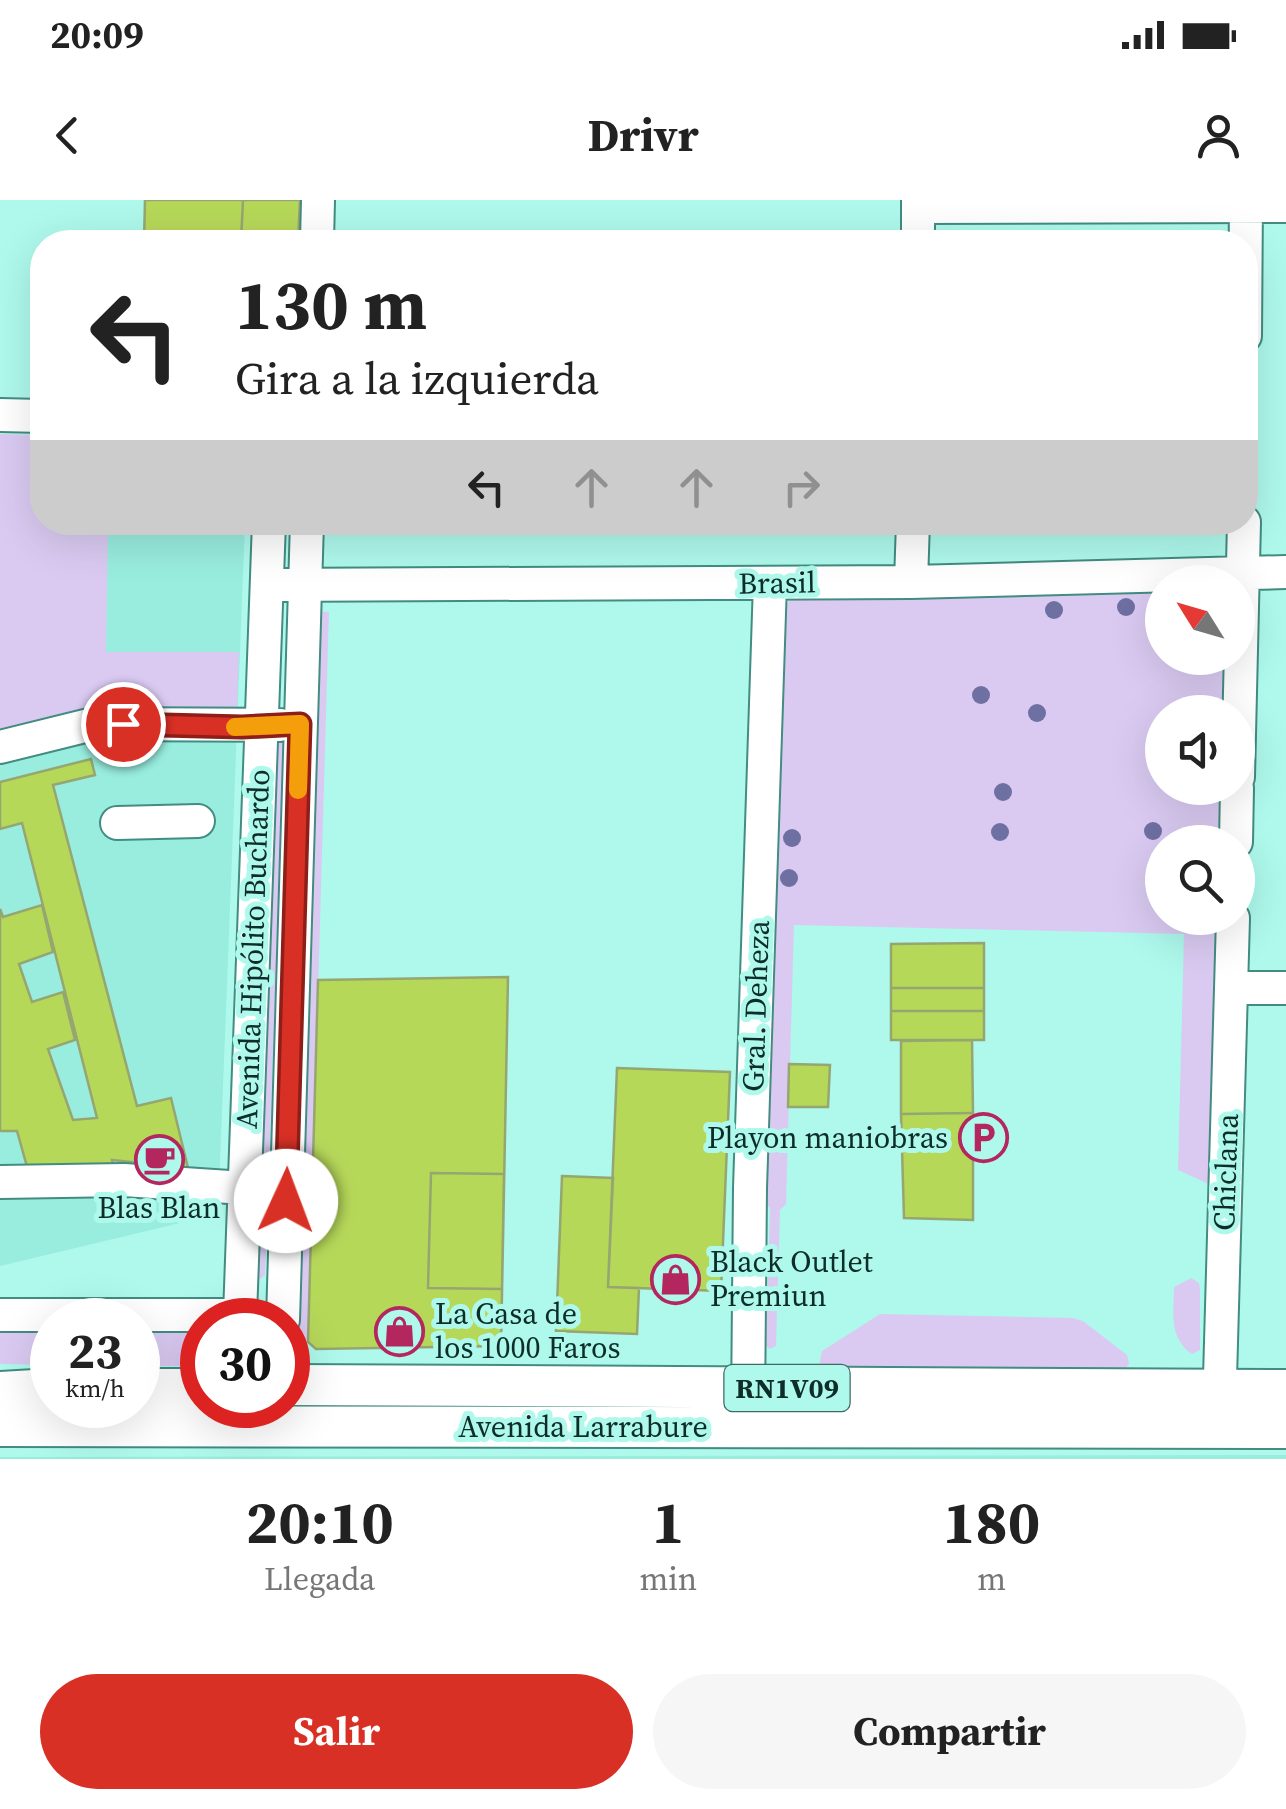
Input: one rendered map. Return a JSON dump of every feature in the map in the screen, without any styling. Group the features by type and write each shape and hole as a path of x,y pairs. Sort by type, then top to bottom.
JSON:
{"main road":[{"name":"Avenida Larrabure","path":"310,1385 748,1388 1219,1408 1286,1428"},
{"path":"0,1392 30,1390"},
{"name":"Avenida Larrabure","path":"310,1416 748,1428 1219,1408 1286,1390"},
{"name":"Avenida Larrabure","path":"0,1426 180,1419"}],"street":[{"path":"317,230 318,200"},
{"path":"1246,203 1246,230"},
{"path":"918,230 918,204 1286,206"},
{"path":"0,415 30,416"},
{"name":"Avenida Hipólito Buchardo","path":"241,1298 269,535"},
{"name":"Avenida Hipólito Buchardo","path":"284,1298 306,535"},
{"path":"912,582 913,535"},
{"path":"1244,535 1244,565"},
{"name":"Brasil","path":"1255,572 1286,572"},
{"name":"Brasil","path":"268,585 770,584 1145,575"},
{"name":"Gral. Deheza","path":"748,1428 750,1188 770,584"},
{"path":"0,747 93,724 300,724"},
{"path":"118,823 198,821"},
{"name":"Chiclana","path":"1219,1408 1233,935"},
{"path":"1231,988 1286,988"},
{"path":"0,1182 124,1180 244,1188"},
{"path":"0,1315 180,1317"}],"shaded area":[{"path":"0,434 30,435 30,535 108,535 106,652 239,652 237,713 0,735"},
{"path":"0,484 30,511 30,535 245,535 218,1214 0,1266"},
{"path":"1145,591 1145,675 1226,675 1226,695 1145,695 1145,805 1222,805 1222,825 1145,825 1145,933 794,925 786,1204 780,1210 776,1346 770,1349 766,1346 770,1208 762,1200 782,610 792,598"},
{"path":"314,611 329,612 309,1298 295,1298"},
{"path":"278,739 284,745 265,1275 260,1279 256,1277 272,744"},
{"path":"1184,935 1218,935 1209,1184 1178,1170"},
{"path":"1191,1278 1199,1283 1200,1289 1200,1350 1192,1354 1179,1340 1173,1315 1174,1287"},
{"path":"880,1314 1073,1318 1083,1321 1127,1355 1129,1364 1125,1369 819,1366 822,1351"},
{"path":"0,1333 30,1333 30,1365 0,1364"},
{"path":"160,1333 180,1333 180,1366 160,1366"},
{"path":"1286,1455 1286,1459 0,1459 0,1457"}],"building":[{"path":"145,200 300,200 299,230 144,230"},
{"path":"243,200 300,200 299,230 242,230"},
{"path":"91,759 95,775 53,785 137,1106 171,1098 188,1168 112,1160 115,1174 33,1188 17,1131 0,1131 0,909 3,917 42,905 53,952 19,964 32,1002 63,992 75,1040 48,1049 73,1120 97,1118 22,823 0,829 0,782"},
{"path":"984,943 984,1040 891,1040 891,944"},
{"path":"508,977 501,1346 316,1349 310,1344 318,980"},
{"path":"891,988 984,988 984,1011 891,1011"},
{"path":"972,1040 973,1113 901,1114 901,1041"},
{"path":"789,1064 830,1065 828,1107 788,1107"},
{"path":"617,1068 730,1072 721,1291 608,1287"},
{"path":"973,1113 973,1220 904,1218 901,1114"},
{"path":"431,1173 504,1174 502,1289 428,1288"},
{"path":"562,1176 613,1178 608,1287 639,1288 637,1334 556,1331"}],"slow traffic":[{"path":"235,727 300,724 298,790"}],"place":[{"name":"Playon maniobras","path":"983,1138"},
{"name":"Blas Blan","path":"159,1159"},
{"name":"Black Outlet Premiun","path":"675,1279"},
{"name":"La Casa de los 1000 Faros","path":"400,1331"}],"route":[{"path":"123,724 300,724 286,1201"}]}
